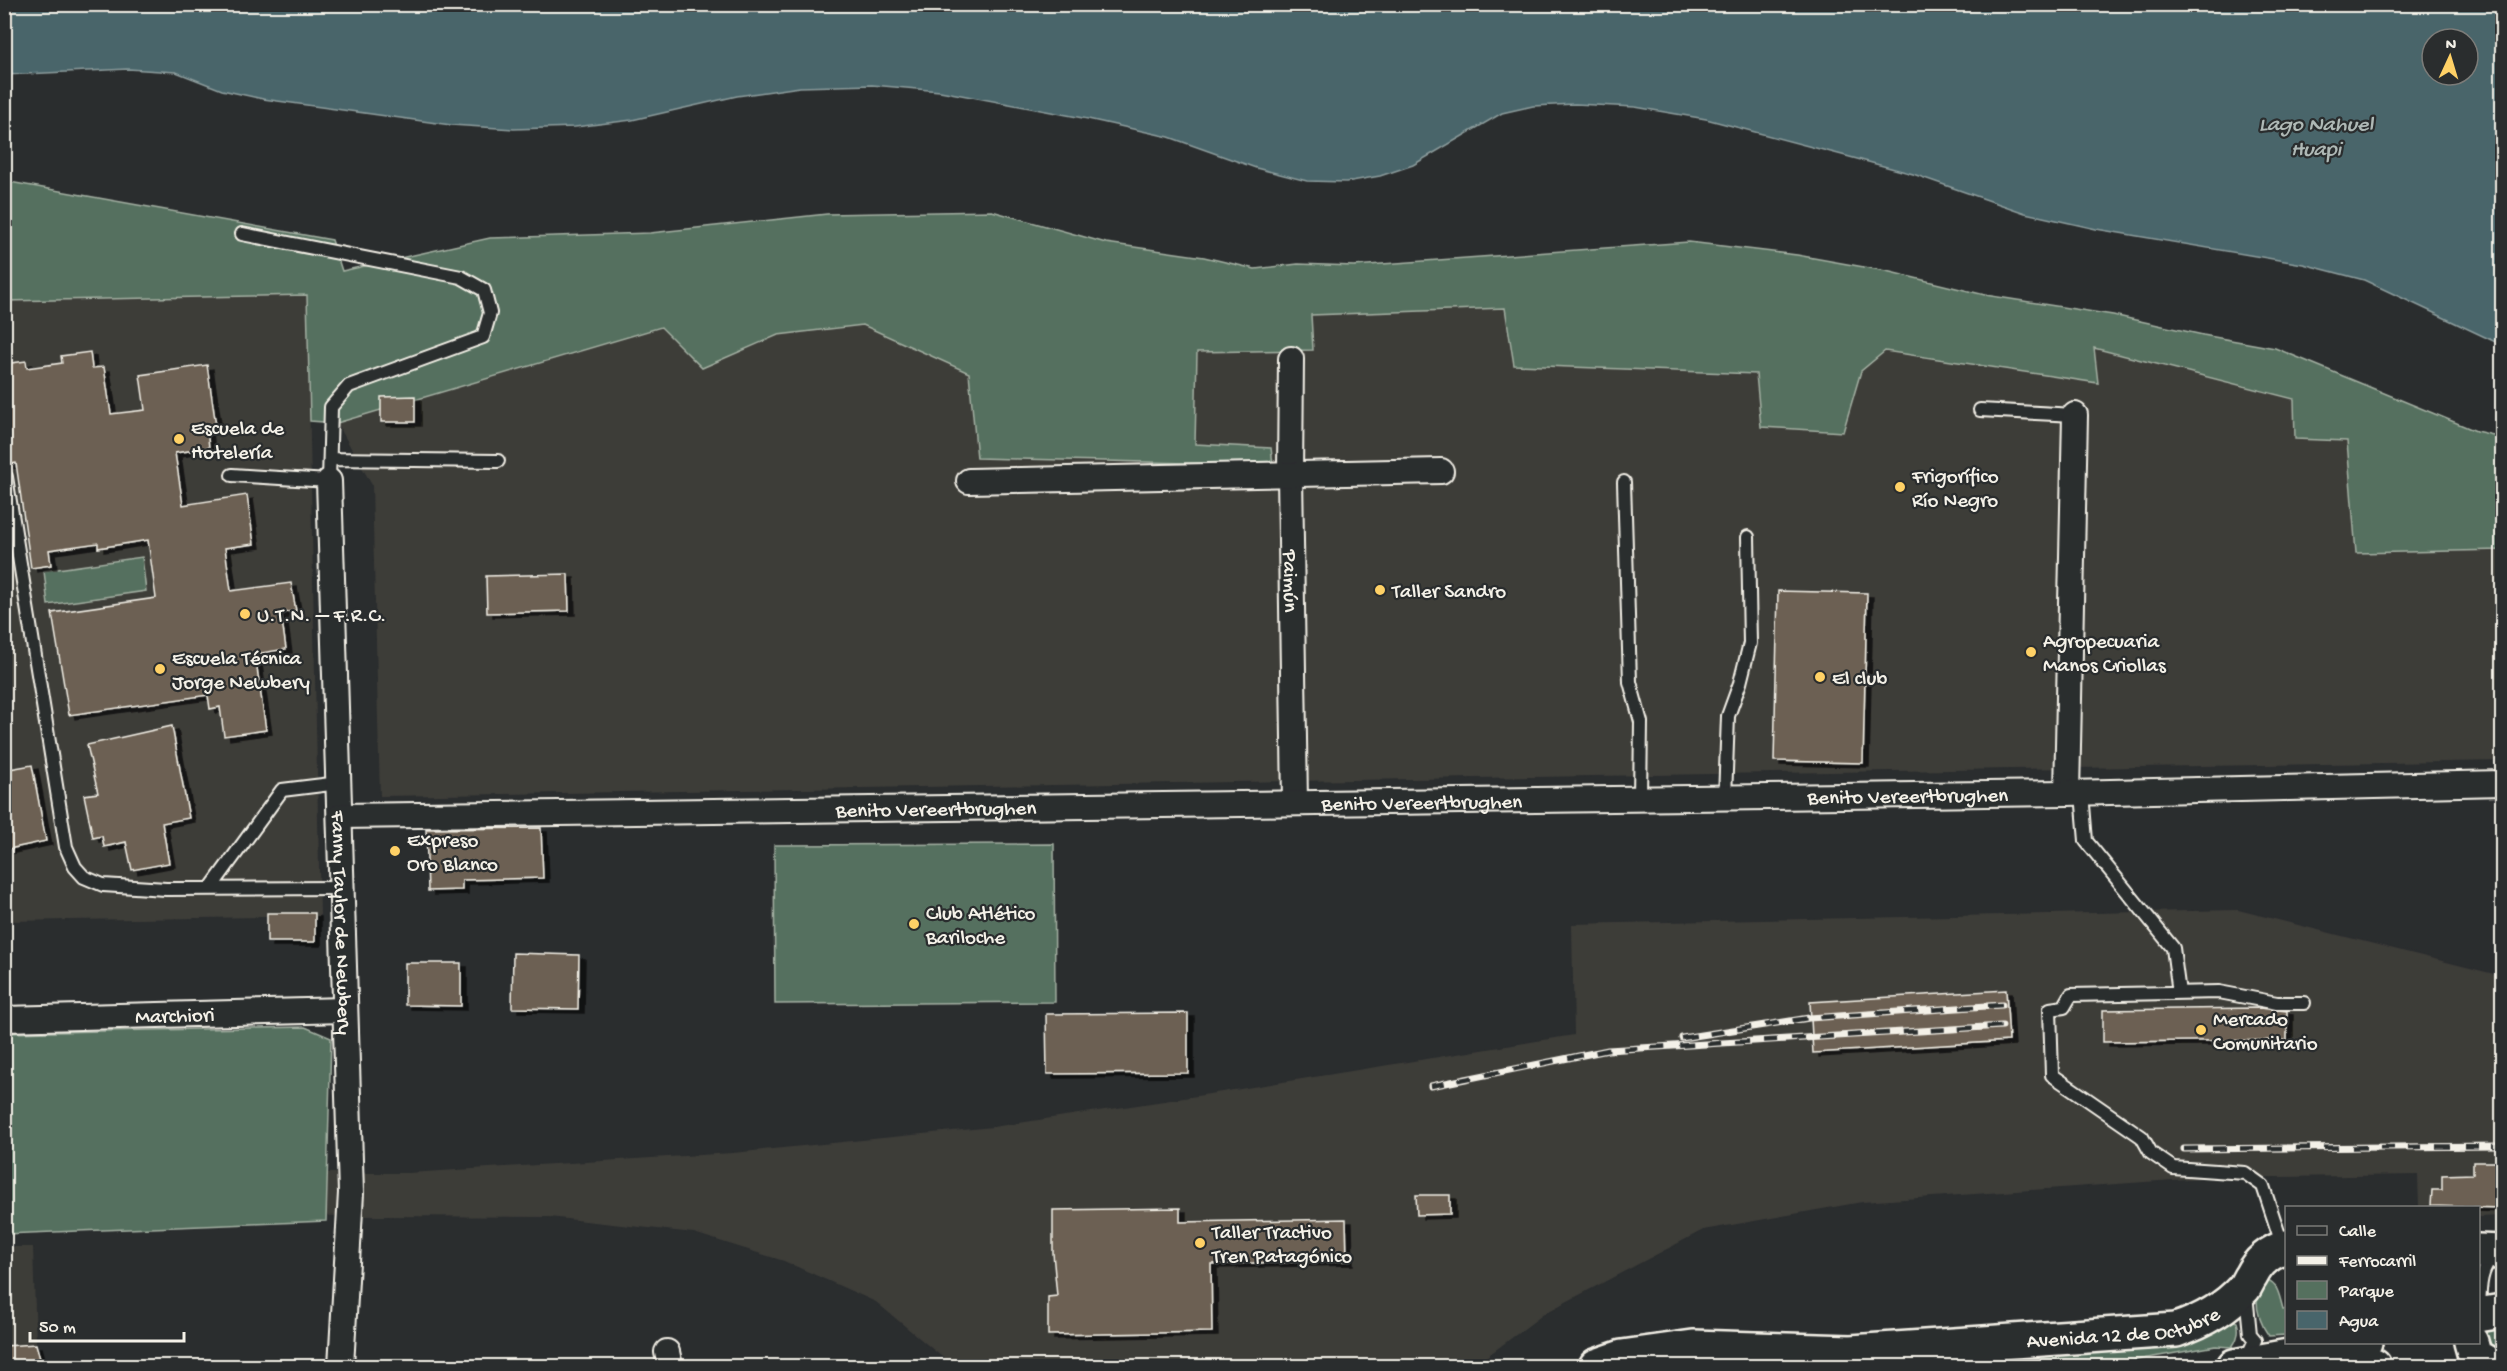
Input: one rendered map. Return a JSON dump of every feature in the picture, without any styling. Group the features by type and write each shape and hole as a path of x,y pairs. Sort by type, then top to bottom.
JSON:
{"street":[{"name":"Paimún","path":"1291,359 1290,475 1295,803"},
{"path":"2074,793 2075,415"},
{"name":"Fanny Taylor de Newbery","path":"329,470 351,1193 341,1366"},
{"path":"969,481 1441,471"},
{"name":"Benito Vereertbrughen","path":"340,816 2074,793 2502,783"},
{"name":"Marchiori","path":"4,1019 345,1010"},
{"name":"Avenida 12 de Octubre","path":"1596,1366 1622,1357 1693,1347 1851,1353 2176,1329 2202,1322 2221,1309 2246,1287 2255,1269 2268,1254 2285,1247"},
{"path":"2480,1315 2502,1311"},
{"path":"2238,1366 2354,1344"},
{"path":"2472,1344 2475,1356 2492,1366"},
{"path":"2238,1366 2374,1366"}],"lane":[{"path":"242,234 461,277 484,290 490,313 483,337 349,386 331,407 329,470"},
{"path":"1980,410 2075,415"},
{"path":"232,475 498,461"},
{"path":"6,477 66,847 75,867 84,877 103,885 166,889 342,888"},
{"path":"1624,482 1630,682 1641,722 1640,799"},
{"path":"1725,798 1728,716 1740,683 1750,643 1748,537"},
{"path":"210,889 282,789 339,783"},
{"path":"2074,793 2086,842 2172,948 2179,993"},
{"path":"2285,1247 2264,1186 2245,1173 2173,1168 2151,1153 2142,1137 2052,1075 2050,1009 2064,1007 2071,995 2219,992 2277,1003 2304,1003"},
{"path":"2480,1304 2483,1271 2494,1252"},
{"path":"2238,1366 2255,1340 2250,1334 2246,1287"}],"shaded area":[{"name":"Escuela Técnica Jorge Newbery","path":"307,295 320,916 5,921 4,301"},
{"path":"1505,308 1514,365 1757,375 1843,432 1861,370 1885,351 2098,383 2093,348 2294,399 2347,441 2356,553 2502,550 2502,761 380,796 372,485 337,423 661,327 702,368 778,335 863,325 969,373 977,458 1272,465 1271,448 1195,444 1197,352 1313,350 1310,315"},
{"path":"2238,910 2502,976 2502,1216 2480,1217 2480,1206 2419,1206 2418,1175 2201,1178 1862,1202 1703,1230 1545,1313 1474,1366 953,1366 876,1302 784,1261 694,1233 549,1217 5,1214 5,1173 409,1173 733,1153 993,1127 1574,1035 1572,924"},
{"path":"5,1247 33,1247 36,1344 42,1366 5,1366"}],"green space":[{"path":"4,181 332,240 342,271 490,238 650,233 827,214 992,211 1106,243 1204,257 1255,269 1298,264 1354,266 1689,242 1797,255 1886,271 1985,295 2113,315 2275,348 2476,431 2502,437 2502,550 2356,553 2347,441 2295,439 2294,399 2094,348 2098,383 1885,351 1861,371 1843,432 1761,427 1756,374 1514,365 1505,308 1311,315 1313,350 1197,352 1195,444 1271,448 1273,465 977,458 969,373 863,325 778,335 702,368 661,327 337,423 310,421 307,295 5,301"},
{"path":"142,557 146,591 48,605 44,571"},
{"name":"Club Atlético Bariloche","path":"1054,844 1055,1002 775,1004 774,845"},
{"path":"305,1027 331,1038 326,1221 5,1234 5,1033"},
{"path":"2260,1278 2271,1283 2279,1293 2283,1309 2285,1309 2285,1335 2269,1336 2261,1322 2257,1308"},
{"path":"2231,1320 2237,1322 2238,1329 2237,1338 2232,1347 2216,1346 2125,1362 2072,1366 1618,1366"},
{"path":"2496,1324 2502,1324 2502,1357 2485,1342 2488,1331"}],"water":[{"name":"Lago Nahuel Huapi","path":"5,4 2502,5 2502,345 2364,280 2303,264 2096,229 2025,213 1913,174 1706,119 1635,107 1575,104 1533,106 1502,113 1413,165 1380,176 1346,182 1307,181 1256,168 1169,137 940,91 872,85 800,87 737,96 632,120 575,127 514,129 451,125 263,99 222,90 176,72 128,69 5,75"}],"building":[{"path":"90,352 92,368 104,367 111,414 145,410 140,375 207,365 216,426 207,428 209,448 175,453 183,505 247,495 254,544 225,548 231,591 291,583 296,611 281,613 286,649 255,654 266,730 224,736 220,707 210,709 208,695 69,715 52,613 156,598 148,540 98,548 98,543 49,550 51,565 31,568 16,463 4,465 4,364 26,361 27,368 62,363 61,356"},
{"path":"415,396 415,422 381,422 381,397"},
{"path":"568,574 569,611 487,613 486,576"},
{"name":"El club","path":"1778,591 1867,593 1863,763 1774,761"},
{"path":"172,726 189,818 162,823 169,863 132,870 126,842 104,847 102,836 93,838 84,795 98,793 87,745"},
{"path":"32,765 46,841 4,850 4,770"},
{"path":"541,828 543,878 462,880 462,890 428,891 426,829"},
{"path":"267,913 315,913 315,942 267,942"},
{"path":"513,953 579,955 578,1009 512,1008"},
{"path":"405,963 461,963 461,1006 405,1005"},
{"path":"2006,990 2009,1041 1813,1053 1810,1002"},
{"path":"2259,1008 2287,1011 2287,1040 2103,1042 2103,1010"},
{"path":"1188,1013 1188,1073 1047,1074 1046,1014"},
{"path":"2473,1162 2502,1162 2502,1208 2431,1206 2432,1190 2442,1190 2442,1175 2473,1174"},
{"path":"1416,1195 1450,1195 1450,1214 1417,1215"},
{"path":"1180,1208 1180,1222 1346,1219 1347,1261 1211,1264 1212,1332 1048,1335 1048,1297 1057,1296 1053,1253 1053,1210"},
{"path":"36,1344 42,1366 4,1366 4,1346"}],"railway":[{"path":"1682,1038 1809,1018 2002,1005"},
{"path":"1431,1086 1608,1050 2002,1026"},
{"path":"2184,1149 2502,1146"}],"place":[{"name":"Escuela de Hotelería","path":"179,439"},
{"name":"Frigorífico Río Negro","path":"1900,487"},
{"name":"Taller Sandro","path":"1380,590"},
{"name":"U.T.N. – F.R.C.","path":"245,614"},
{"name":"Agropecuaria Manos Criollas","path":"2031,652"},
{"name":"Escuela Técnica Jorge Newbery","path":"160,669"},
{"name":"El club","path":"1820,677"},
{"name":"Expreso Oro Blanco","path":"395,851"},
{"name":"Club Atlético Bariloche","path":"914,924"},
{"name":"Mercado Comunitario","path":"2201,1030"},
{"name":"Taller Tractivo Tren Patagónico","path":"1200,1243"}]}
